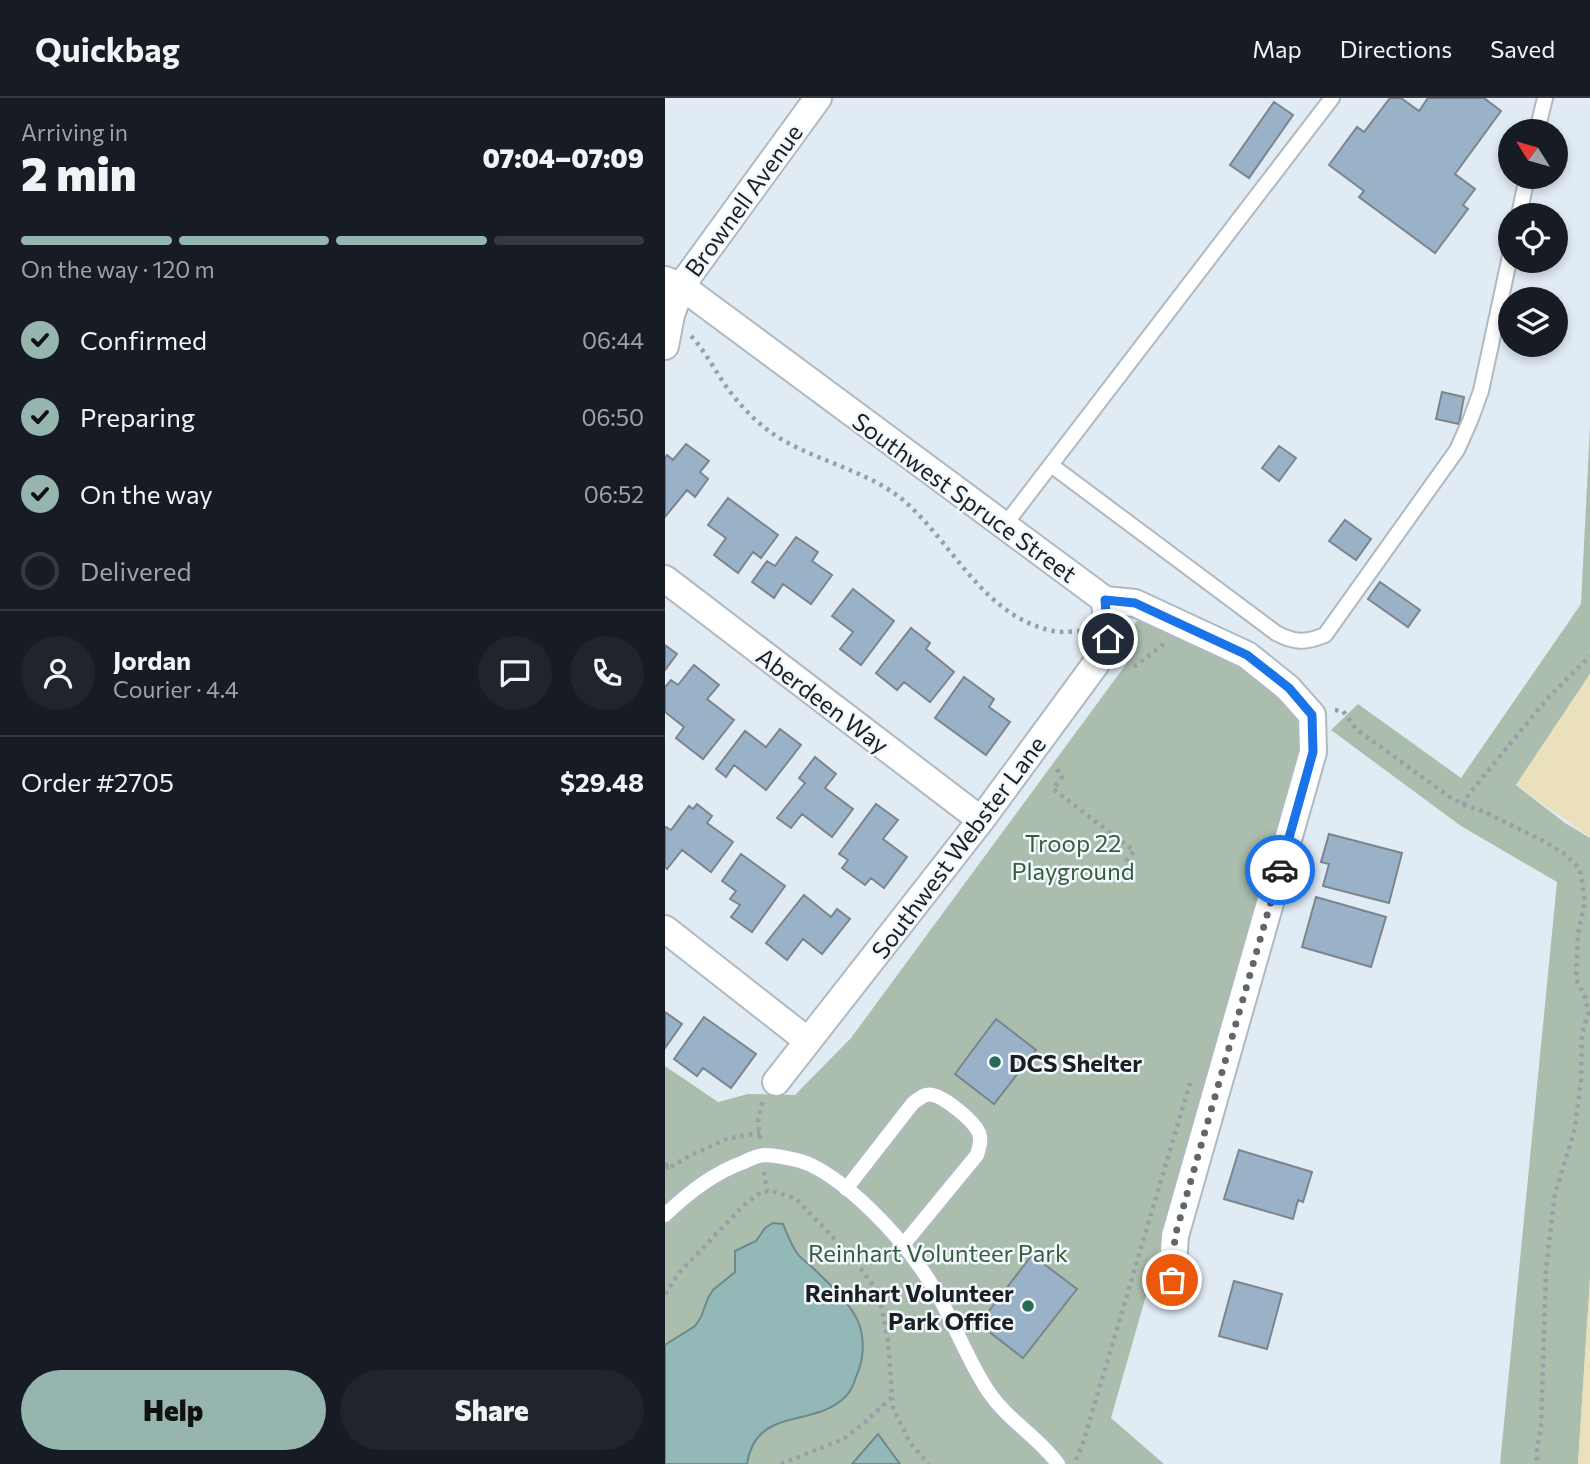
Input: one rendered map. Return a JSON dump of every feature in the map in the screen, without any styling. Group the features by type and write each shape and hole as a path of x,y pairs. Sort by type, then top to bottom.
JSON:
{"street":[{"name":"Brownell Avenue","path":"665,346 671,316 673,283 818,98"},
{"name":"Southwest Spruce Street","path":"673,283 1105,600 1135,603 1247,655 1289,688 1312,715"},
{"name":"Aberdeen Way","path":"665,579 981,820"},
{"name":"Southwest Webster Lane","path":"776,1082 981,820 1095,665 1108,639 1105,600"},
{"path":"1172,1280 1175,1236 1313,752 1312,715"},
{"path":"665,929 808,1041"}],"lane":[{"path":"1004,526 1332,98"},
{"path":"1540,119 1545,98"},
{"path":"1051,465 1276,633 1292,641 1311,640 1325,635 1457,450 1481,391 1506,273"},
{"path":"846,1189 913,1103 923,1096 932,1094 943,1099 972,1123 981,1143 977,1155 902,1245"},
{"path":"665,1215 717,1174 761,1155 809,1163 846,1189 895,1235 923,1270 971,1364 989,1393 1006,1414 1058,1464"}],"path":[{"path":"671,316 699,345 729,390 768,430 785,441 884,486 916,513 990,597 1013,614 1034,625 1055,631 1107,631"},
{"path":"1133,667 1171,638 1160,634"},
{"path":"1464,805 1465,799 1546,701 1590,656"},
{"path":"1312,715 1325,709 1343,711 1356,729 1447,795 1543,841 1563,853 1577,866 1581,874 1585,902 1578,934 1576,979 1586,999 1588,1013 1582,1034 1581,1080 1574,1128 1555,1194 1546,1268 1541,1429 1537,1464"},
{"path":"1057,769 1062,778 1053,789 1134,851 1125,862"},
{"path":"1074,1464 1083,1443 1194,1070"},
{"path":"761,1155 758,1119 761,1102 776,1082"},
{"path":"667,1167 729,1138 759,1133"},
{"path":"665,1294 679,1273 744,1205 761,1192 772,1191 795,1199 855,1260 879,1294 888,1341 893,1408 910,1443 929,1464"},
{"path":"781,1464 843,1438 862,1425 892,1397"}],"green space":[{"path":"1590,426 1590,674 1516,785 1565,823 1590,838 1590,1280 1578,1464 1500,1464 1557,882 1461,826 1331,730 1358,704 1461,778 1581,604"},
{"name":"Reinhart Volunteer Park","path":"1144,613 1254,669 1312,715 1111,1418 1164,1464 665,1464 665,1066 718,1102 748,1094 795,1095 851,1038 1127,663 1121,640"}],"sand":[{"path":"1590,674 1590,837 1516,785"},
{"path":"1590,1277 1590,1464 1578,1464"}],"shaded area":[{"path":"773,1223 783,1224 799,1255 835,1290 856,1317 862,1336 863,1352 853,1385 846,1396 833,1406 774,1425 762,1433 753,1445 747,1464 665,1464 665,1345 695,1326 713,1290 735,1272 735,1251 756,1241 765,1228"},
{"path":"878,1434 900,1464 852,1464"}],"building":[{"path":"1390,98 1401,98 1419,111 1428,98 1484,98 1501,111 1455,174 1475,189 1463,205 1468,209 1435,253 1359,197 1364,191 1329,165 1357,127 1364,132"},
{"path":"1274,102 1293,115 1249,178 1230,165"},
{"path":"1442,392 1464,397 1459,424 1436,419"},
{"path":"686,444 709,461 700,472 708,479 695,497 687,490 665,517 665,458 667,455 673,460"},
{"path":"1279,446 1296,458 1279,481 1262,468"},
{"path":"728,498 778,535 761,558 753,552 738,573 714,555 726,538 708,525"},
{"path":"1345,520 1371,539 1356,560 1329,541"},
{"path":"796,537 818,552 812,561 832,575 811,604 783,584 774,598 752,582 767,561 775,566"},
{"path":"1380,582 1420,610 1408,627 1368,599"},
{"path":"853,589 894,621 861,665 840,649 853,632 832,616"},
{"path":"911,628 930,643 926,649 954,672 930,702 904,682 897,690 876,673"},
{"path":"665,645 677,654 665,670"},
{"path":"694,665 719,685 707,699 734,720 703,759 676,738 684,727 665,712 665,687 671,680 678,685"},
{"path":"964,677 994,699 989,707 1010,722 986,755 935,718"},
{"path":"780,729 801,745 766,790 734,765 726,777 716,769 745,731 766,747"},
{"path":"815,757 836,774 825,788 853,809 832,837 802,814 791,828 777,818 805,783 799,778"},
{"path":"697,804 712,816 707,823 733,842 711,872 682,850 667,869 665,828 671,830 689,806 693,809"},
{"path":"876,804 898,820 883,839 907,857 884,888 871,878 865,885 842,868 848,860 839,854"},
{"path":"1329,834 1402,853 1389,903 1323,886 1329,864 1321,862"},
{"path":"741,854 785,886 752,932 731,917 740,905 730,899 736,891 722,881"},
{"path":"804,895 831,917 837,909 850,919 822,954 803,939 787,960 766,943"},
{"path":"1316,897 1386,917 1371,967 1302,947"},
{"path":"665,1012 682,1024 665,1048"},
{"path":"704,1017 756,1054 731,1088 703,1068 697,1076 674,1059"},
{"name":"DCS Shelter","path":"996,1019 1036,1050 994,1104 955,1074"},
{"path":"1239,1150 1312,1172 1303,1202 1298,1200 1293,1219 1224,1199"},
{"name":"Reinhart Volunteer Park Office","path":"1032,1255 1077,1289 1023,1358 979,1324"},
{"path":"1234,1281 1282,1294 1267,1349 1219,1336"}],"way so far":[{"path":"1172,1280 1175,1236 1280,870"}],"place":[{"name":"DCS Shelter","path":"995,1062"},
{"name":"Reinhart Volunteer Park Office","path":"1028,1306"}],"route":[{"path":"1108,639 1105,600 1135,603 1247,655 1289,688 1312,715 1313,752 1280,870"}],"park label":[{"name":"Troop 22 Playground","path":"1073,856"}]}
